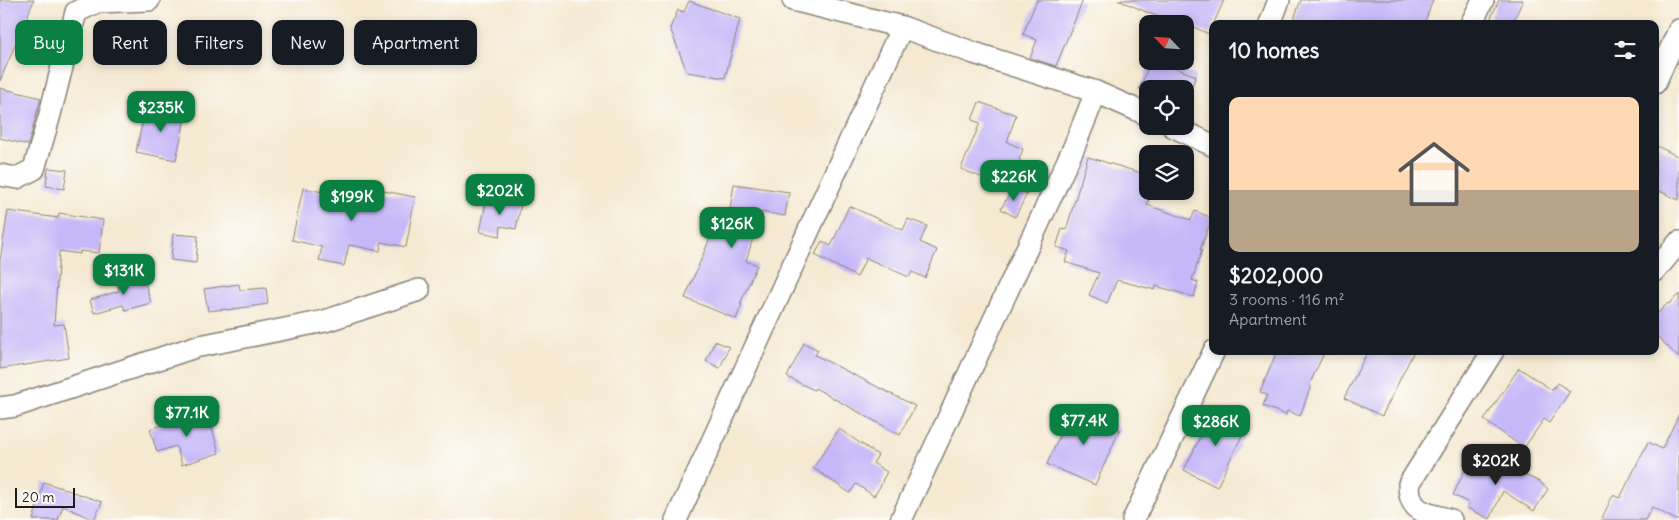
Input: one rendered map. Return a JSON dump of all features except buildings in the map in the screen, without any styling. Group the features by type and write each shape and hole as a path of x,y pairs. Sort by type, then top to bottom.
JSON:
{"street":[{"path":"0,175 17,178 34,169 76,12 97,2 149,0"},
{"path":"793,0 902,27 974,53 1096,92 1139,111"},
{"path":"1272,20 1279,0"},
{"path":"1473,20 1483,0"},
{"path":"676,520 902,27"},
{"path":"1659,74 1679,30"},
{"path":"901,520 1074,146 1096,92"},
{"path":"1191,135 1209,144"},
{"path":"1659,266 1679,242"},
{"path":"0,408 15,406 195,348 325,321 419,290"},
{"path":"1133,520 1212,355"},
{"path":"1451,520 1423,512 1416,508 1409,493 1410,484 1491,355"}]}
